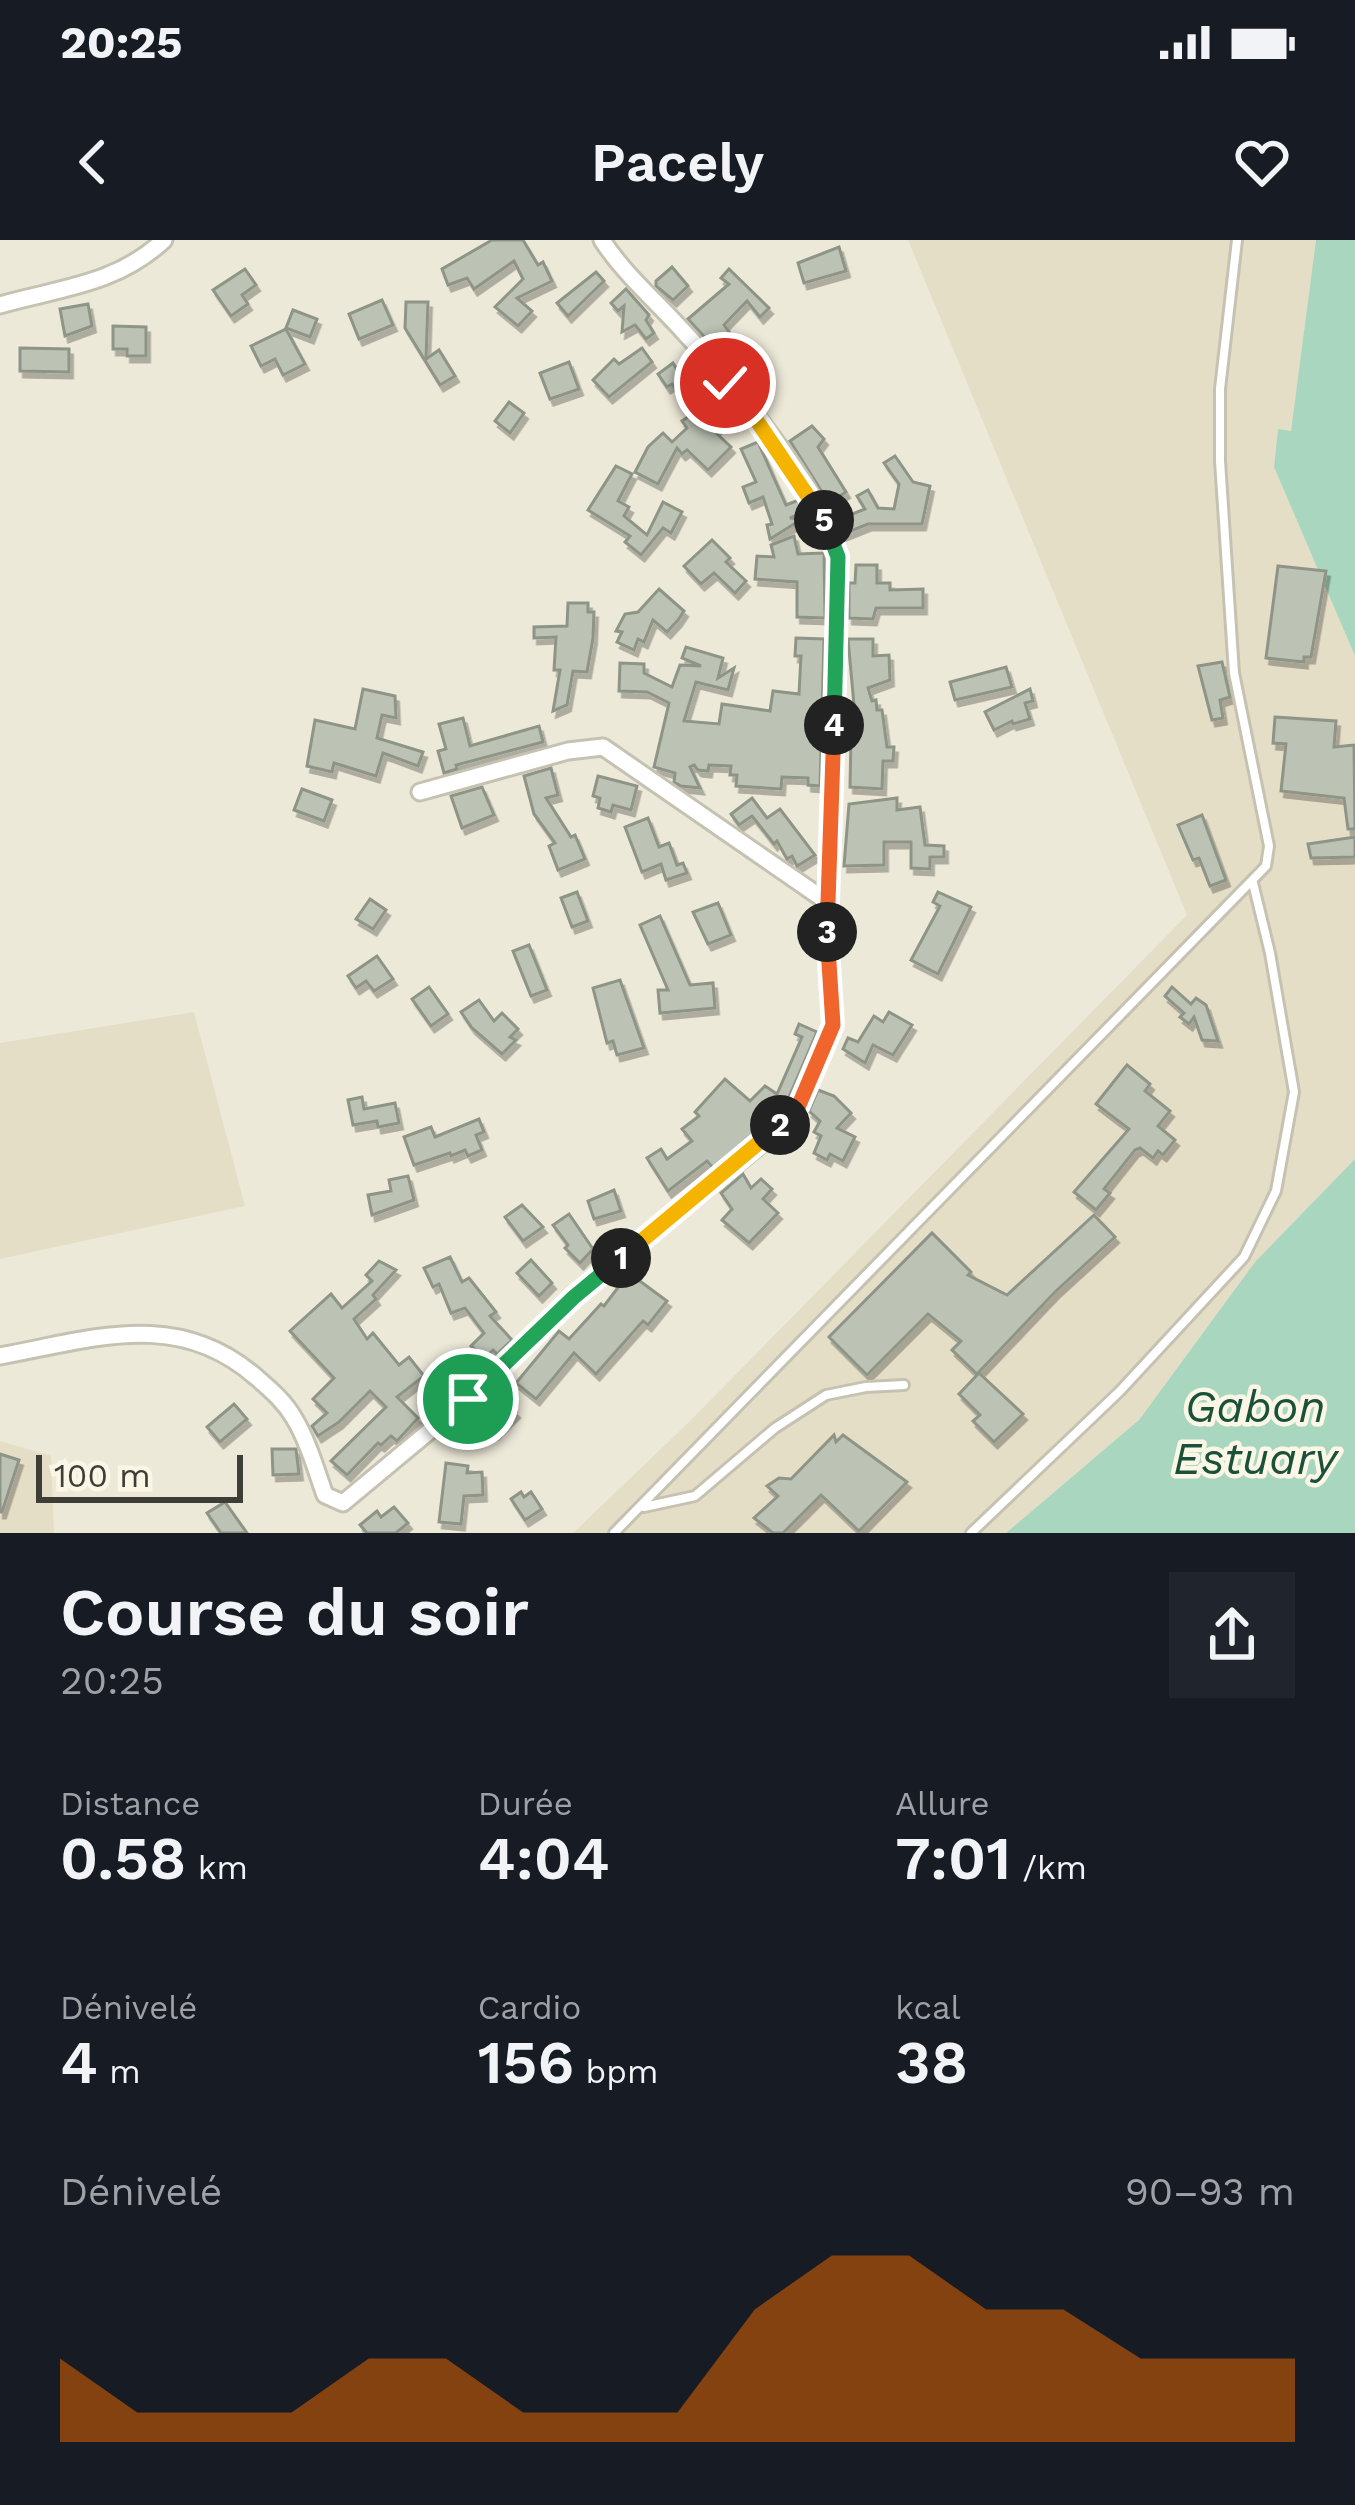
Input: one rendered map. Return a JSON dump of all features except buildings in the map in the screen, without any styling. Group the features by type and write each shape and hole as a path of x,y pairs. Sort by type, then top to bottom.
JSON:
{"street":[{"path":"0,304 109,278 164,240"},
{"path":"0,1356 128,1333 180,1336 209,1346 235,1359 282,1400 297,1422 326,1495 343,1503 468,1399 574,1297 766,1140 799,1105 833,1025 826,901 838,557 831,532 755,418 602,240"},
{"path":"420,792 568,751 603,747 826,901"}],"lane":[{"path":"614,1533 1266,866 1269,846 1234,673 1220,461 1220,389 1237,240"},
{"path":"971,1533 1120,1391 1244,1257 1276,1191 1294,1092 1253,883"},
{"path":"642,1507 695,1496 775,1428 826,1395 904,1385"}],"shaded area":[{"path":"908,240 1316,240 1291,432 1278,430 1274,467 1355,656 1355,1159 1255,1262 1139,1420 1006,1533 573,1533 689,1422 1187,915"},
{"path":"194,1012 245,1206 0,1259 0,1043"},
{"path":"0,1441 51,1456 54,1533 0,1533"}],"water":[{"path":"1316,240 1355,240 1355,656 1274,467 1278,429 1291,431"},
{"name":"Gabon Estuary","path":"1355,1159 1355,1533 1006,1533 1139,1420 1255,1262"}],"route":[{"path":"468,1399 574,1297 766,1140 799,1105 833,1025 826,901 838,557 831,532 803,485 725,383"}]}
